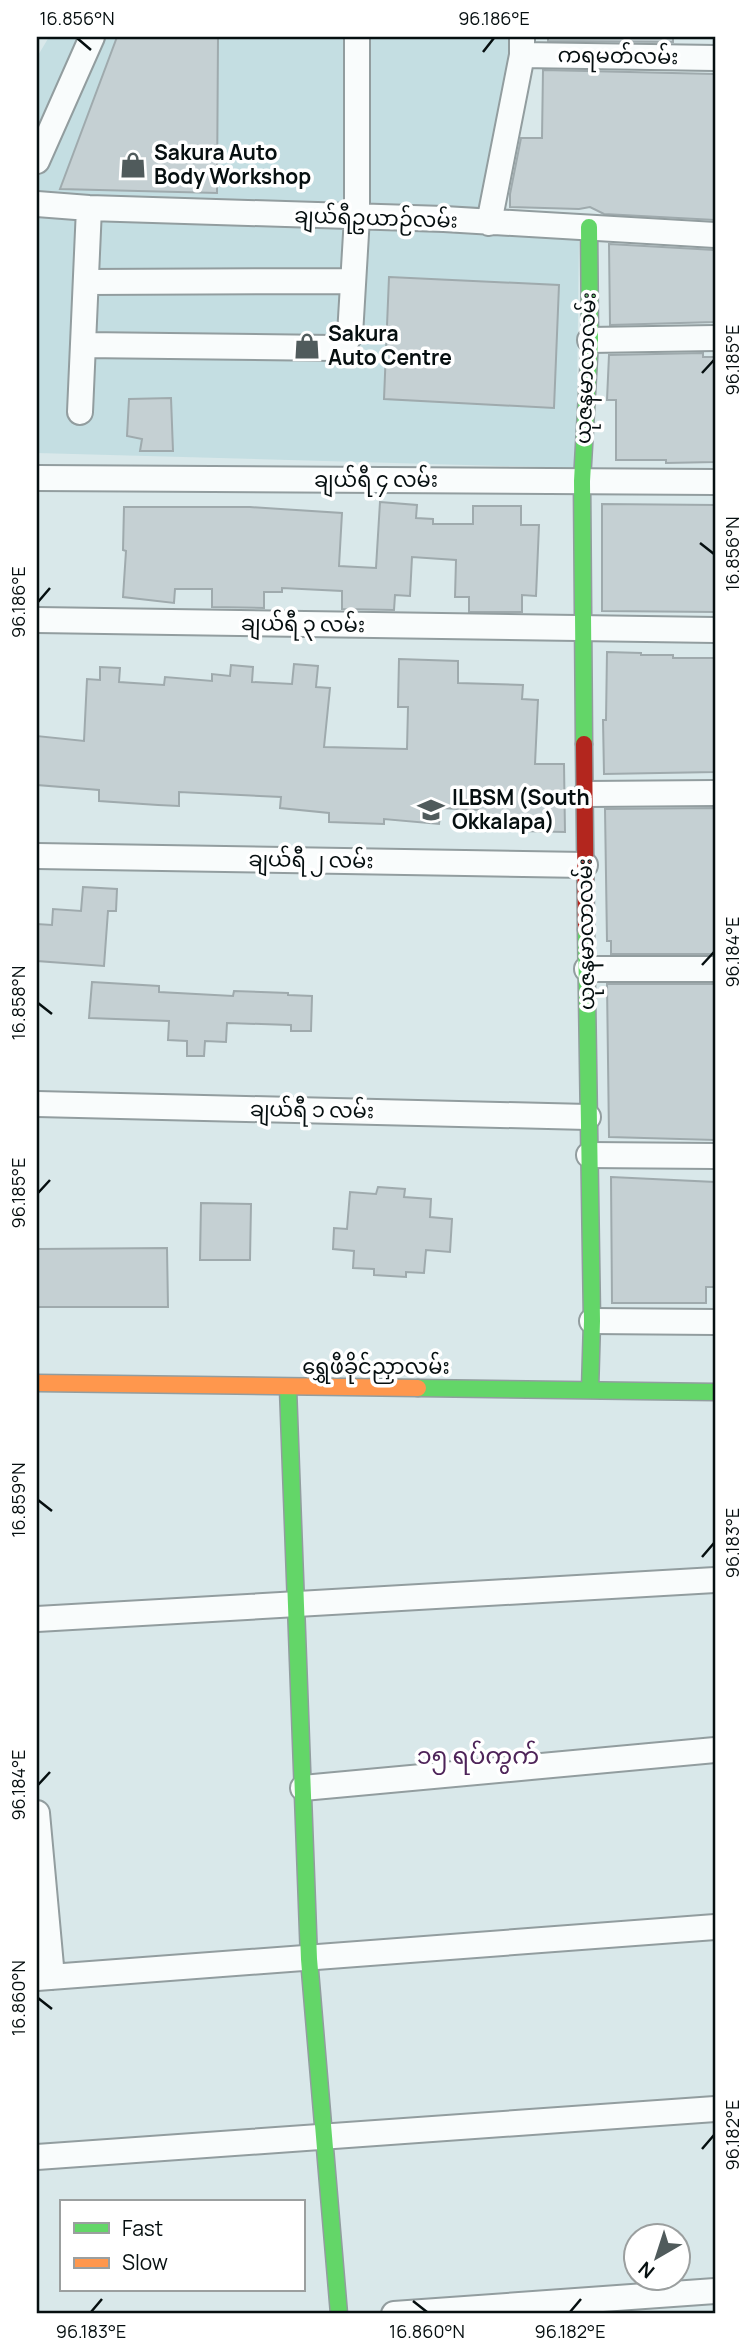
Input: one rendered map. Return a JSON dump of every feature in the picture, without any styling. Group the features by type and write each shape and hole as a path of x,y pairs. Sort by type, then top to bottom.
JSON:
{"street":[{"path":"37,161 92,37"},
{"path":"84,345 334,348 345,344 350,335 357,217 357,37"},
{"path":"489,222 522,46"},
{"name":"ကရမတ်လမ်း","path":"522,46 684,47 715,58"},
{"name":"ချယ်ရီဥယာဉ်လမ်း","path":"37,204 489,222 715,235"},
{"path":"80,411 89,208"},
{"name":"ယုဇနမာလာလမ်း","path":"589,227 590,340 576,628 586,794 592,1321 590,1390"},
{"path":"86,282 354,281"},
{"path":"590,340 715,338"},
{"name":"ချယ်ရီ ၄ လမ်း","path":"37,478 715,482"},
{"name":"ချယ်ရီ ၃ လမ်း","path":"37,620 715,630"},
{"path":"586,794 715,793"},
{"name":"ချယ်ရီ ၂ လမ်း","path":"37,856 585,864"},
{"path":"587,970 715,969"},
{"name":"ချယ်ရီ ၁ လမ်း","path":"37,1104 588,1117"},
{"path":"589,1155 715,1156"},
{"path":"592,1321 715,1322"},
{"name":"ရွှေဖီခိုင်ညှာလမ်း","path":"37,1383 715,1392"},
{"path":"288,1388 309,1959 339,2314"},
{"path":"37,1619 715,1580"},
{"path":"303,1788 715,1750"},
{"path":"37,1814 44,1978 715,1927"},
{"path":"37,2157 715,2109"},
{"path":"394,2314 715,2291"}],"shaded area":[{"name":"Sakura Auto Centre","path":"49,37 517,37 502,234 579,239 576,468 37,453 37,57"}],"building":[{"path":"117,37 218,37 217,193 60,189"},
{"path":"548,37 673,37 673,42 548,41"},
{"path":"543,70 715,74 715,220 604,214 590,207 510,207 521,138 542,138"},
{"path":"609,244 715,250 715,322 610,325"},
{"path":"389,277 559,285 554,408 384,399"},
{"path":"703,353 703,357 715,357 715,462 616,460 616,400 607,400 609,355"},
{"path":"171,398 173,451 140,451 142,439 127,436 129,399"},
{"path":"380,502 417,505 416,518 433,519 433,524 473,524 473,506 521,506 521,525 539,525 536,596 522,595 522,612 469,612 469,597 455,597 456,560 412,557 410,596 395,595 394,610 342,609 342,591 282,588 282,592 264,592 264,608 212,607 212,589 175,589 174,603 123,597 126,551 123,550 124,507 250,507 342,513 339,566 376,568"},
{"path":"602,504 715,505 715,612 602,611"},
{"path":"607,652 673,655 673,658 715,658 715,772 604,774 603,720 606,720"},
{"path":"399,659 458,661 458,683 523,685 522,699 538,700 535,764 564,764 565,832 520,831 520,826 477,824 478,810 441,808 439,824 384,819 384,824 329,822 329,813 280,808 281,797 179,792 179,806 158,805 99,801 99,790 37,785 37,736 84,741 87,679 100,680 100,667 120,668 119,682 164,685 165,677 212,681 212,674 230,676 231,665 253,667 252,682 292,684 294,664 318,666 316,687 330,688 324,747 407,749 408,707 398,707"},
{"path":"715,808 715,954 611,954 611,941 607,941 605,809"},
{"path":"83,887 117,889 116,911 108,911 104,966 37,961 37,924 52,925 53,909 81,911"},
{"path":"92,982 159,986 159,992 233,996 234,991 312,996 311,1031 291,1031 291,1025 227,1023 226,1042 205,1041 204,1056 187,1056 187,1041 168,1040 169,1021 89,1018"},
{"path":"607,984 715,984 715,1140 609,1137"},
{"path":"611,1177 715,1182 715,1287 706,1287 706,1303 612,1303"},
{"path":"378,1187 405,1189 404,1197 431,1199 430,1217 452,1219 450,1252 426,1250 424,1273 406,1272 406,1277 374,1275 374,1269 353,1268 354,1251 333,1249 334,1228 347,1229 350,1192 376,1194"},
{"path":"201,1203 251,1204 250,1260 200,1260"},
{"path":"167,1248 168,1307 37,1307 37,1249"}],"traffic: fast":[{"path":"584,744 582,481 590,340 589,227"},
{"path":"586,930 592,1321 590,1390"},
{"path":"288,1388 309,1959 339,2314"},
{"path":"418,1388 715,1392"}],"traffic: slow":[{"path":"37,1383 418,1388"}],"traffic: jam":[{"path":"584,744 586,930"}],"place":[{"name":"Sakura Auto Body Workshop","path":"133,165"},
{"name":"Sakura Auto Centre","path":"307,346"},
{"name":"ILBSM (South Okkalapa)","path":"431,810"}],"district":[{"name":"၁၅ ရပ်ကွက်","path":"478,1756"}]}
